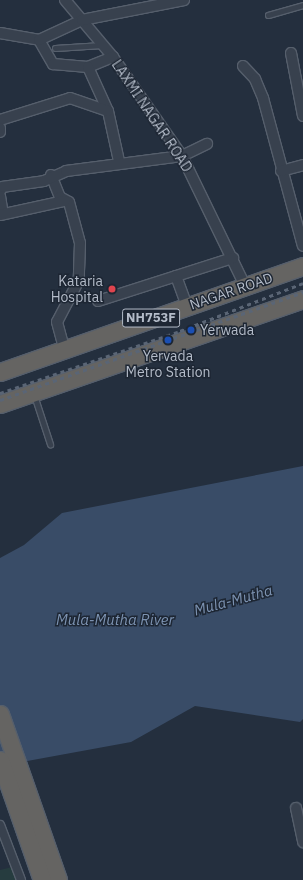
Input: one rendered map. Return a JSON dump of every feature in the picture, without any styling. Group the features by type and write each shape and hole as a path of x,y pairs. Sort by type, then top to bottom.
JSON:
{"highway":[{"name":"NAGAR ROAD","path":"0,372 64,348 303,266"},
{"name":"NH753F","path":"0,404 303,299"},
{"path":"0,714 48,875"},
{"path":"0,760 48,875"}],"street":[{"name":"LAXMI NAGAR ROAD","path":"66,0 113,57 182,156 233,258 245,286"},
{"path":"0,33 40,40 82,20 184,0"},
{"path":"40,40 53,64 88,67 113,57"},
{"path":"291,53 303,116"},
{"path":"243,66 255,79 263,98 281,171 303,246"},
{"path":"88,67 108,111 119,161"},
{"path":"0,120 70,98 108,111"},
{"path":"0,191 2,188 44,181 51,176 119,161 182,156 207,144"},
{"path":"281,171 303,165"},
{"path":"51,176 64,201"},
{"path":"0,196 2,215 64,201 69,202 80,243 79,280 57,322 64,348"},
{"path":"98,300 233,258"},
{"path":"176,276 187,306"},
{"path":"296,808 303,842"},
{"path":"0,825 16,872 21,880"}],"lane":[{"path":"268,15 303,5"},
{"path":"55,48 102,45"},
{"path":"33,392 50,444"}],"green space":[{"path":"12,867 16,880 0,880 0,870"}],"water":[{"name":"Mula-Mutha River","path":"303,466 303,719 300,722 195,706 131,742 0,766 0,558 24,545 62,513"}],"railway":[{"path":"0,393 180,331 303,283"},
{"path":"0,400 303,292"}],"place":[{"name":"Kataria Hospital","path":"112,289"},
{"name":"Yerwada","path":"191,330"},
{"name":"Yervada Metro Station","path":"168,340"}],"water label":[{"name":"Mula-Mutha","path":"233,600"}]}
